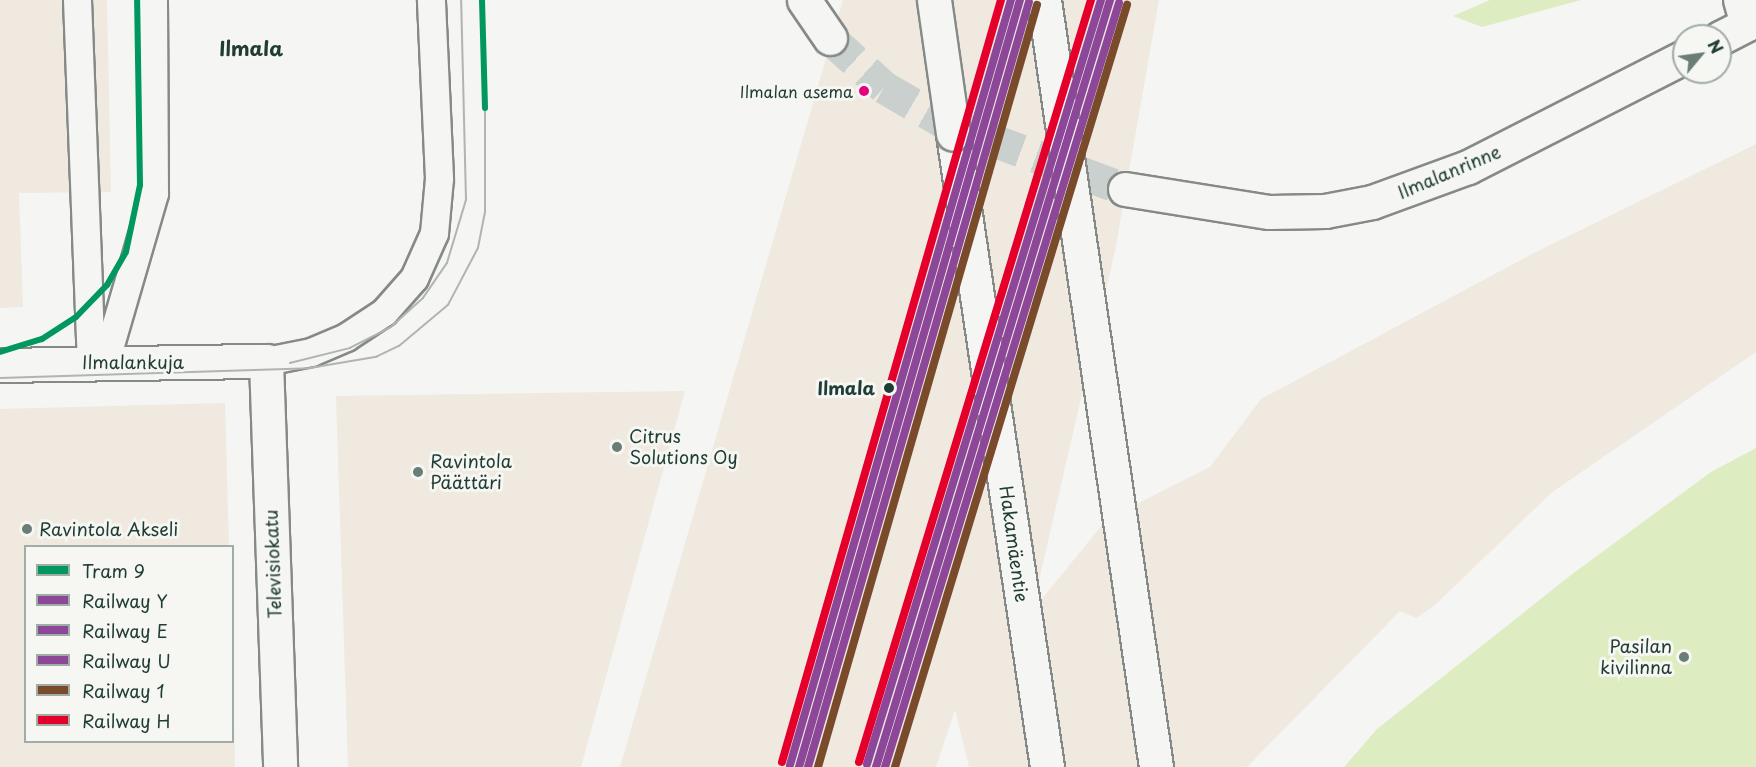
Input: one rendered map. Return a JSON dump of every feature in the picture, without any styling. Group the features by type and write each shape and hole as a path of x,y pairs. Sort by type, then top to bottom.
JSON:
{"main road":[{"path":"804,0 830,38"},
{"name":"Hakamäentie","path":"934,0 1047,767"},
{"path":"1044,0 1156,767"},
{"name":"Ilmalanrinne","path":"1125,189 1269,212 1325,211 1372,202 1468,167 1672,63"},
{"name":"Ilmalankuja","path":"0,365 266,361"},
{"name":"Televisiokatu","path":"266,361 280,767"}],"lane":[{"path":"77,0 98,362"},
{"path":"98,362 154,193 153,0"},
{"path":"266,361 311,352 346,337 384,312 414,278 434,233 439,178 431,0"}],"shaded area":[{"path":"0,0 107,0 111,192 19,193 23,307 0,308"},
{"path":"843,0 1159,0 1115,251 1032,611 1107,519 1210,467 1261,399 1536,252 1756,144 1756,352 1551,493 1435,605 1416,618 1400,611 1247,767 969,767 955,710 936,767 620,767"},
{"path":"685,391 581,767 348,767 336,396"},
{"path":"225,403 229,545 24,545 24,743 234,743 234,724 235,767 0,767 0,409"}],"green space":[{"path":"1490,0 1581,0 1482,27 1453,16"},
{"path":"1756,448 1756,767 1344,767 1377,729 1571,575 1711,472"}],"tunnel":[{"path":"830,38 884,87 944,122 1125,189"}],"tram line":[{"name":"9","path":"0,352 42,339 76,317 107,285 126,252 140,185 137,0"},
{"path":"137,25 139,0"},
{"path":"290,363 350,348 391,327 423,298 447,263 466,200 461,0"},
{"name":"9","path":"482,0 485,108"},
{"path":"0,378 310,368 376,357 399,346 448,305 478,248 485,213 485,108"}],"rail line":[{"name":"H","path":"782,762 1001,0"},
{"name":"U","path":"790,765 1011,0"},
{"name":"Y","path":"799,767 1020,0"},
{"name":"H","path":"859,762 1091,0"},
{"name":"U","path":"867,764 1101,0"},
{"name":"Y","path":"876,767 1110,0"},
{"name":"E","path":"808,767 1029,2"},
{"name":"E","path":"885,767 1119,3"},
{"name":"1","path":"818,767 1037,5"},
{"name":"1","path":"895,767 1127,5"}],"place":[{"name":"Ilmalan asema","path":"864,91"},
{"name":"Ilmala","path":"889,388"},
{"name":"Citrus Solutions Oy","path":"617,447"},
{"name":"Ravintola Päättäri","path":"418,472"},
{"name":"Ravintola Akseli","path":"27,529"},
{"name":"Pasilan kivilinna","path":"1684,657"}],"district":[{"name":"Ilmala","path":"251,48"}]}
